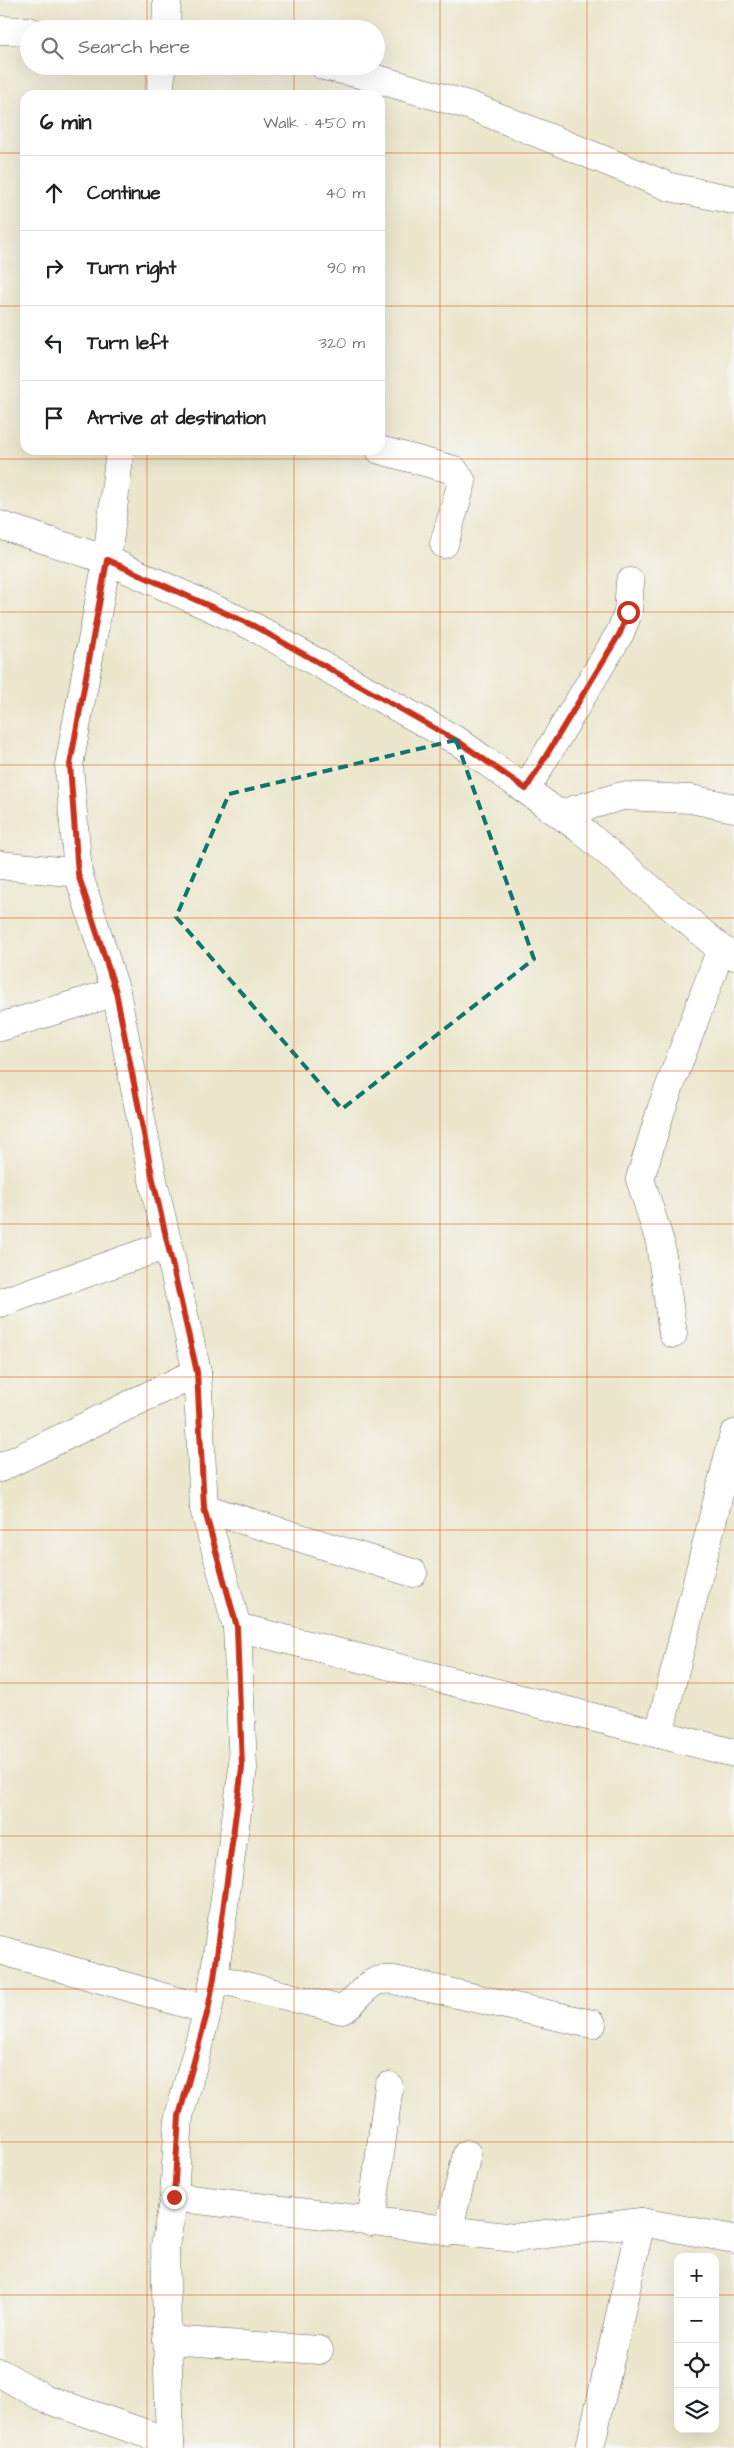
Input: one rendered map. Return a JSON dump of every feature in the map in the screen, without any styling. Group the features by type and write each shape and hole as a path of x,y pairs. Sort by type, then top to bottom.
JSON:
{"street":[{"path":"166,20 167,0"},
{"path":"0,30 20,31"},
{"path":"160,90 161,75"},
{"path":"363,75 471,106 670,187 734,200"},
{"path":"385,451 454,470 462,482 444,544"},
{"path":"0,2373 46,2399 170,2445 165,2246 174,2197 179,2116 208,2010 214,1978 242,1768 237,1627 204,1508 197,1372 167,1245 116,992 78,874 70,765 107,560 119,455"},
{"path":"0,525 107,560 254,626 459,742 583,831 728,952 662,1107 640,1179 660,1242 673,1334"},
{"path":"526,789 620,633 628,612 630,582"},
{"path":"560,814 622,796 691,799 734,808"},
{"path":"0,865 78,874"},
{"path":"0,1027 116,992"},
{"path":"0,1303 167,1245"},
{"path":"0,1468 197,1372"},
{"path":"659,1734 734,1434"},
{"path":"204,1508 413,1573"},
{"path":"237,1627 734,1753"},
{"path":"0,1950 208,2010"},
{"path":"214,1978 342,2010 351,2006 368,1987 377,1981 394,1980 592,2024"},
{"path":"371,2222 388,2086"},
{"path":"448,2232 467,2154"},
{"path":"174,2197 448,2232 514,2238 641,2222 734,2239"},
{"path":"590,2448 641,2222"},
{"path":"167,2340 319,2350"}],"highlighted area":[{"path":"456,740 534,959 342,1109 176,917 229,794"}],"route":[{"path":"174,2197 179,2116 208,2010 214,1978 242,1768 237,1627 204,1508 197,1372 153,1180 116,992 78,874 70,765 107,560 254,626 459,742 526,789 620,633 628,612"}]}
